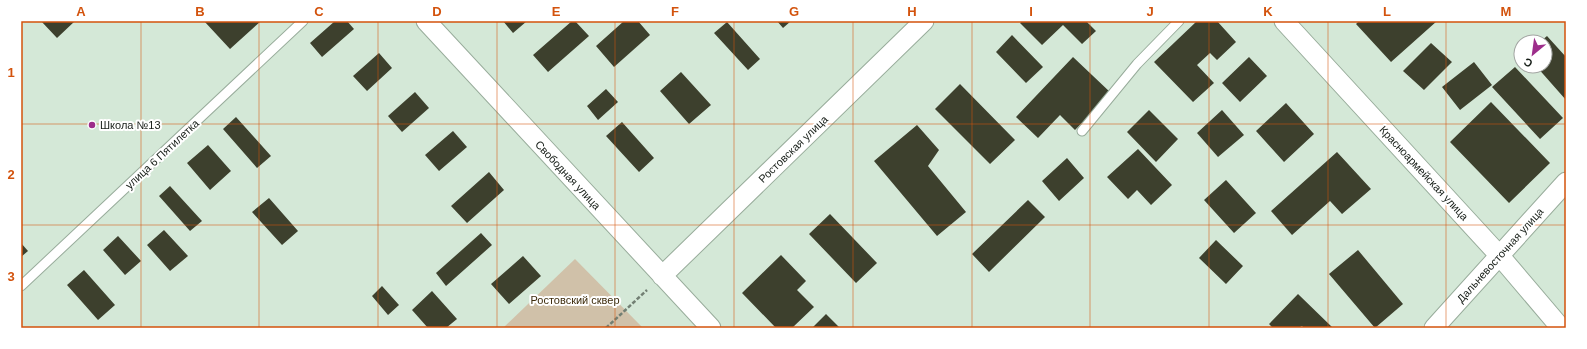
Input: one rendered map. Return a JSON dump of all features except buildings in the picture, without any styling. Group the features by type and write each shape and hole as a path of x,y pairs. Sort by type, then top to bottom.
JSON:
{"street":[{"name":"Свободная улица","path":"426,21 711,328"},
{"name":"Ростовская улица","path":"662,276 924,21"},
{"name":"Красноармейская улица","path":"1284,21 1499,255 1561,328"},
{"name":"Дальневосточная улица","path":"1434,328 1566,182"}],"lane":[{"name":"улица 6 Пятилетка","path":"21,286 304,21"},
{"path":"1082,131 1137,64 1179,21"}],"path":[{"path":"606,328 662,276"}],"green space":[{"name":"Ростовский сквер","path":"575,259 643,328 503,328"}],"place":[{"name":"Школа №13","path":"92,125"}]}
